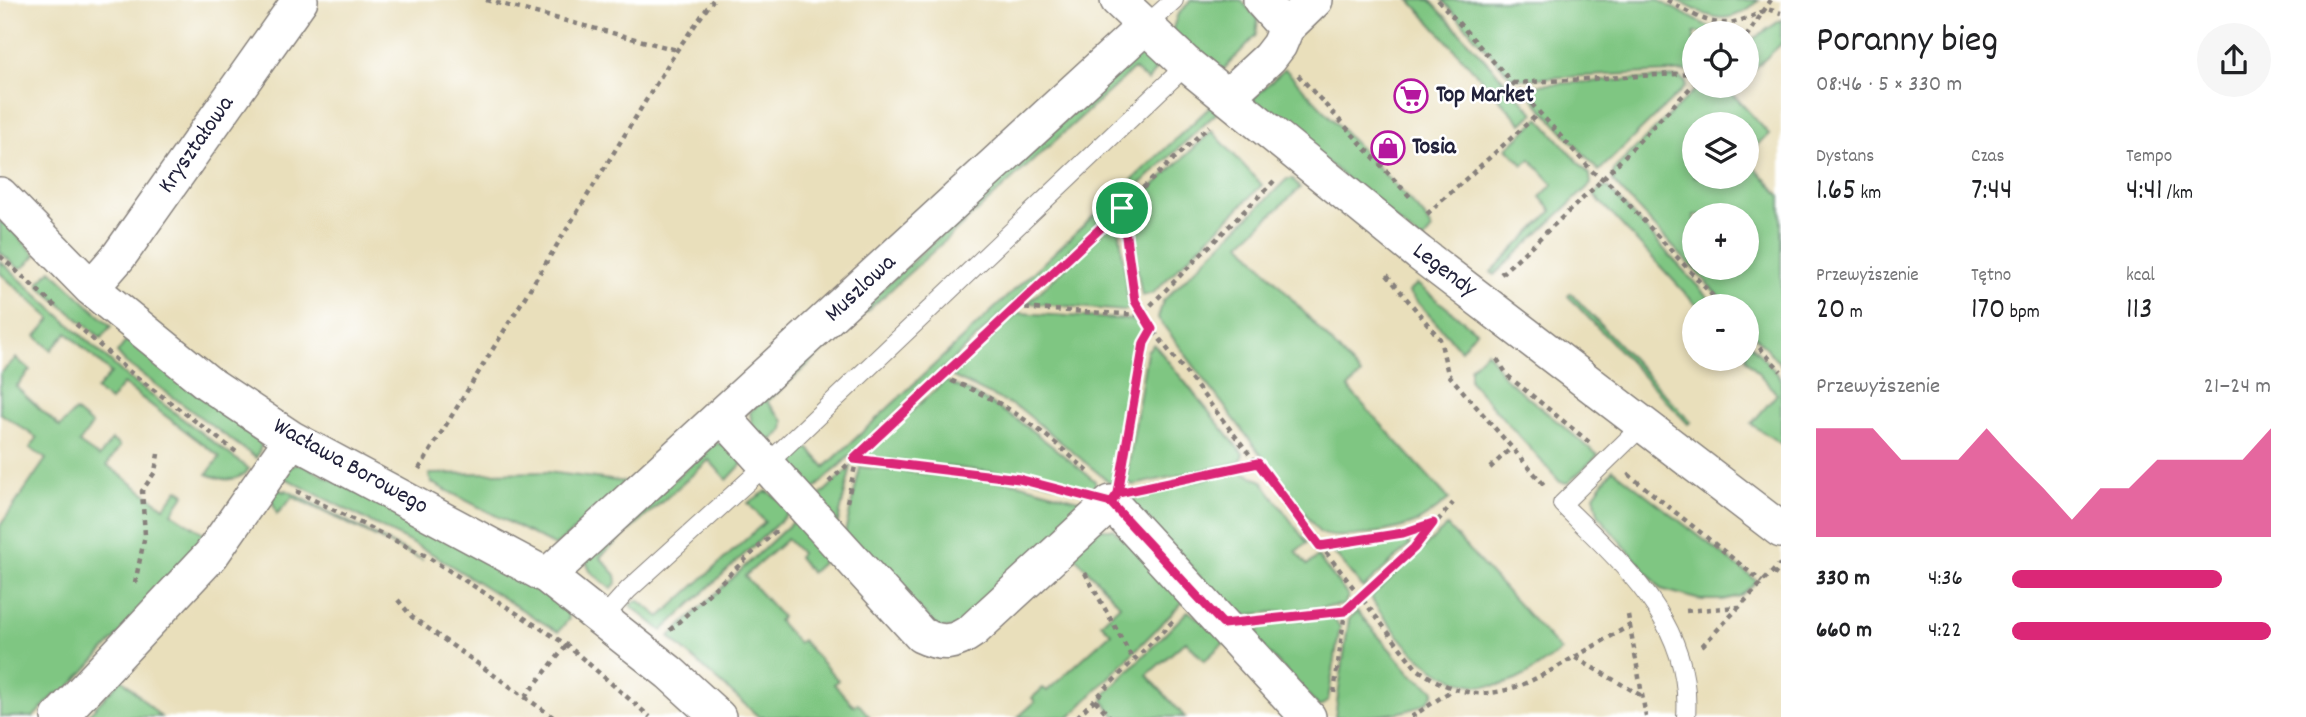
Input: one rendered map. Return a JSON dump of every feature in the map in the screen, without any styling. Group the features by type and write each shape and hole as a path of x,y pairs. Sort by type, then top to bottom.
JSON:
{"street":[{"name":"Kryształowa","path":"92,288 119,256 300,0"},
{"name":"Legendy","path":"1118,0 1184,62 1419,253 1508,318 1781,530"},
{"path":"1261,0 1282,36"},
{"path":"1231,99 1315,0"},
{"name":"Muszlowa","path":"547,576 1144,27"},
{"name":"Wacława Borowego","path":"0,195 92,288 208,383 292,439 547,576 603,618 718,717"},
{"path":"723,417 922,635 938,643 957,642 973,630 1115,498 1223,624 1320,710"},
{"path":"59,717 211,555 292,439"}],"lane":[{"name":"Muszlowa","path":"1144,27 1174,0"},
{"path":"603,618 628,590 766,465 1164,86 1184,62"},
{"path":"1643,425 1562,504 1618,560 1661,612 1682,667 1686,717"}],"path":[{"path":"486,0 677,50"},
{"path":"402,497 677,50 713,0"},
{"path":"1438,0 1593,173 1602,178 1711,294"},
{"path":"1667,0 1714,23 1740,23 1767,9 1781,13"},
{"path":"1758,21 1771,0"},
{"path":"1282,36 1291,68 1433,225"},
{"path":"1513,83 1682,74"},
{"path":"1493,279 1602,178 1682,96"},
{"path":"662,637 799,500 854,459 1122,208 1231,99"},
{"path":"1426,215 1539,113"},
{"path":"1014,308 1141,315 1279,176"},
{"path":"1122,208 1135,301 1141,315 1416,668 1452,691 1496,692 1524,686 1574,657 1642,696"},
{"path":"1391,280 1440,339 1448,374 1510,449 1562,504"},
{"path":"1115,498 1144,343 1152,329"},
{"path":"1759,347 1781,371"},
{"path":"1491,352 1508,376 1762,582"},
{"path":"942,377 981,392 1019,413 1115,498"},
{"path":"1490,468 1510,449"},
{"path":"135,587 145,535 142,491 155,472 158,454"},
{"path":"854,459 1019,479 1115,498 1258,463"},
{"path":"1223,624 1345,611 1414,548 1453,503"},
{"path":"1320,546 1403,533 1433,523"},
{"path":"1069,542 1134,661"},
{"path":"1682,667 1781,563"},
{"path":"1773,572 1781,578"},
{"path":"1077,717 1199,596"},
{"path":"398,600 412,617 553,717"},
{"path":"1320,710 1345,611"},
{"path":"1627,612 1646,717"},
{"path":"525,697 567,645"},
{"path":"1411,717 1452,691"},
{"path":"1095,700 1110,717"}],"green space":[{"path":"1191,0 1241,0 1258,19 1256,35 1225,68 1220,70 1172,31 1177,16"},
{"path":"1410,0 1430,0 1534,113 1522,124"},
{"path":"1442,0 1658,0 1698,21 1682,21 1682,72 1521,79 1510,76"},
{"path":"1676,0 1759,0 1737,15 1719,18 1699,12"},
{"path":"1781,20 1781,44 1759,65 1759,35"},
{"path":"1149,54 1158,60 1158,66 1148,81 1134,69 767,402 784,421 783,431 772,440 765,439 752,426 750,412 1135,55"},
{"path":"1285,69 1424,216 1432,230 1422,242 1252,99"},
{"path":"1678,77 1682,80 1682,90 1599,171 1526,91 1532,85"},
{"path":"1687,98 1736,98 1749,112 1682,112 1682,189 1759,189 1759,171 1781,196 1781,365 1759,340 1759,294 1717,294 1704,280 1759,280 1759,203 1682,203 1682,256 1614,183 1612,176 1615,168"},
{"path":"1225,105 809,494 784,464 791,454 797,450 809,449 825,467 1211,106"},
{"path":"1539,118 1590,175 1591,184 1494,275 1491,272 1552,211 1540,197 1553,184 1530,159 1523,165 1507,148"},
{"path":"1759,123 1769,134 1759,143"},
{"path":"1212,131 1262,185 1153,293 1142,296 1129,223 1131,207"},
{"path":"1287,179 1293,179 1300,188 1241,243 1361,375 1348,388 1449,499 1417,522 1382,532 1352,536 1319,532 1158,318 1163,301"},
{"path":"1608,187 1682,269 1682,280 1692,280 1705,294 1686,294 1594,195 1601,188"},
{"path":"1118,218 1129,308 1124,311 1028,303"},
{"path":"0,222 4,222 36,255 24,267 18,268 0,252"},
{"path":"0,261 126,376 249,469 245,474 230,479 207,474 220,457 123,384 110,401 96,390 111,373 67,333 51,350 36,336 51,319 0,273"},
{"path":"51,270 111,326 101,338 39,286 39,282"},
{"path":"1417,284 1476,331 1461,350 1408,292"},
{"path":"1571,293 1691,422 1688,424 1568,296"},
{"path":"1018,313 1135,320 1143,329 1115,487 1022,410 951,376"},
{"path":"127,340 258,436 261,447 256,458 125,362 117,353"},
{"path":"1154,344 1243,454 1240,462 1134,485 1126,482 1147,351"},
{"path":"1487,351 1506,379 1598,455 1568,483 1560,482 1470,381 1470,368"},
{"path":"1759,353 1781,378 1781,444 1751,424 1777,394 1757,371 1759,371"},
{"path":"16,358 30,370 16,387 60,427 75,411 92,425 79,443 99,457 112,440 120,446 107,465 164,507 178,489 185,494 172,513 211,538 61,696 57,693 33,717 0,717 0,526 46,459 30,448 37,438 0,413 0,374"},
{"path":"945,381 988,402 1024,425 1095,481 1096,489 1090,493 1020,475 861,457"},
{"path":"714,443 729,445 743,463 727,480 709,460 600,557 616,575 617,582 611,589 590,571 586,561"},
{"path":"295,464 303,465 478,554 566,608 569,619 558,632 429,552 279,475"},
{"path":"851,467 837,526 814,501"},
{"path":"860,467 1018,483 1089,503 961,627 940,629 844,537"},
{"path":"1613,469 1757,581 1740,596 1722,600 1700,600 1661,589 1598,513 1594,495"},
{"path":"1241,471 1262,481 1307,543 1296,551 1307,565 1318,557 1348,596 1344,605 1235,616 1129,498 1138,493"},
{"path":"547,472 634,483 555,546 432,483 429,477 430,474"},
{"path":"273,486 284,492 286,490 423,560 293,497 277,514 271,498"},
{"path":"767,491 793,509 662,631 630,605 638,600 660,617 765,522 748,503"},
{"path":"800,515 833,553 811,573 798,557 801,553 787,539 745,576 782,617 778,621 798,643 802,640 838,680 834,684 854,706 858,703 870,717 759,717 669,637"},
{"path":"1447,526 1561,651 1516,680 1483,686 1451,678 1422,660 1410,648 1371,597"},
{"path":"1099,529 1113,529 1184,601 1070,717 1018,717 1035,702 1032,698 1043,688 1047,691 1111,633 1101,623 1120,605 1071,552"},
{"path":"1403,537 1410,545 1363,588 1334,553 1342,544"},
{"path":"1188,611 1227,640 1204,661 1186,641 1147,675 1185,717 1116,717 1103,701 1105,694"},
{"path":"1357,611 1410,673 1434,690 1430,699 1421,706 1392,714 1335,717 1349,619"},
{"path":"1333,617 1340,627 1328,701 1319,707 1253,636 1266,623"},
{"path":"122,679 161,717 86,717"}],"place":[{"name":"Top Market","path":"1411,96"},
{"name":"Tosia","path":"1388,148"}],"route":[{"path":"1122,208 854,459 856,462 1019,479 1111,503 1118,493 1258,463 1320,546 1403,533 1433,523 1414,548 1345,611 1223,624 1111,503 1118,493 1144,343 1152,329 1141,315 1135,301 1122,208"}]}
